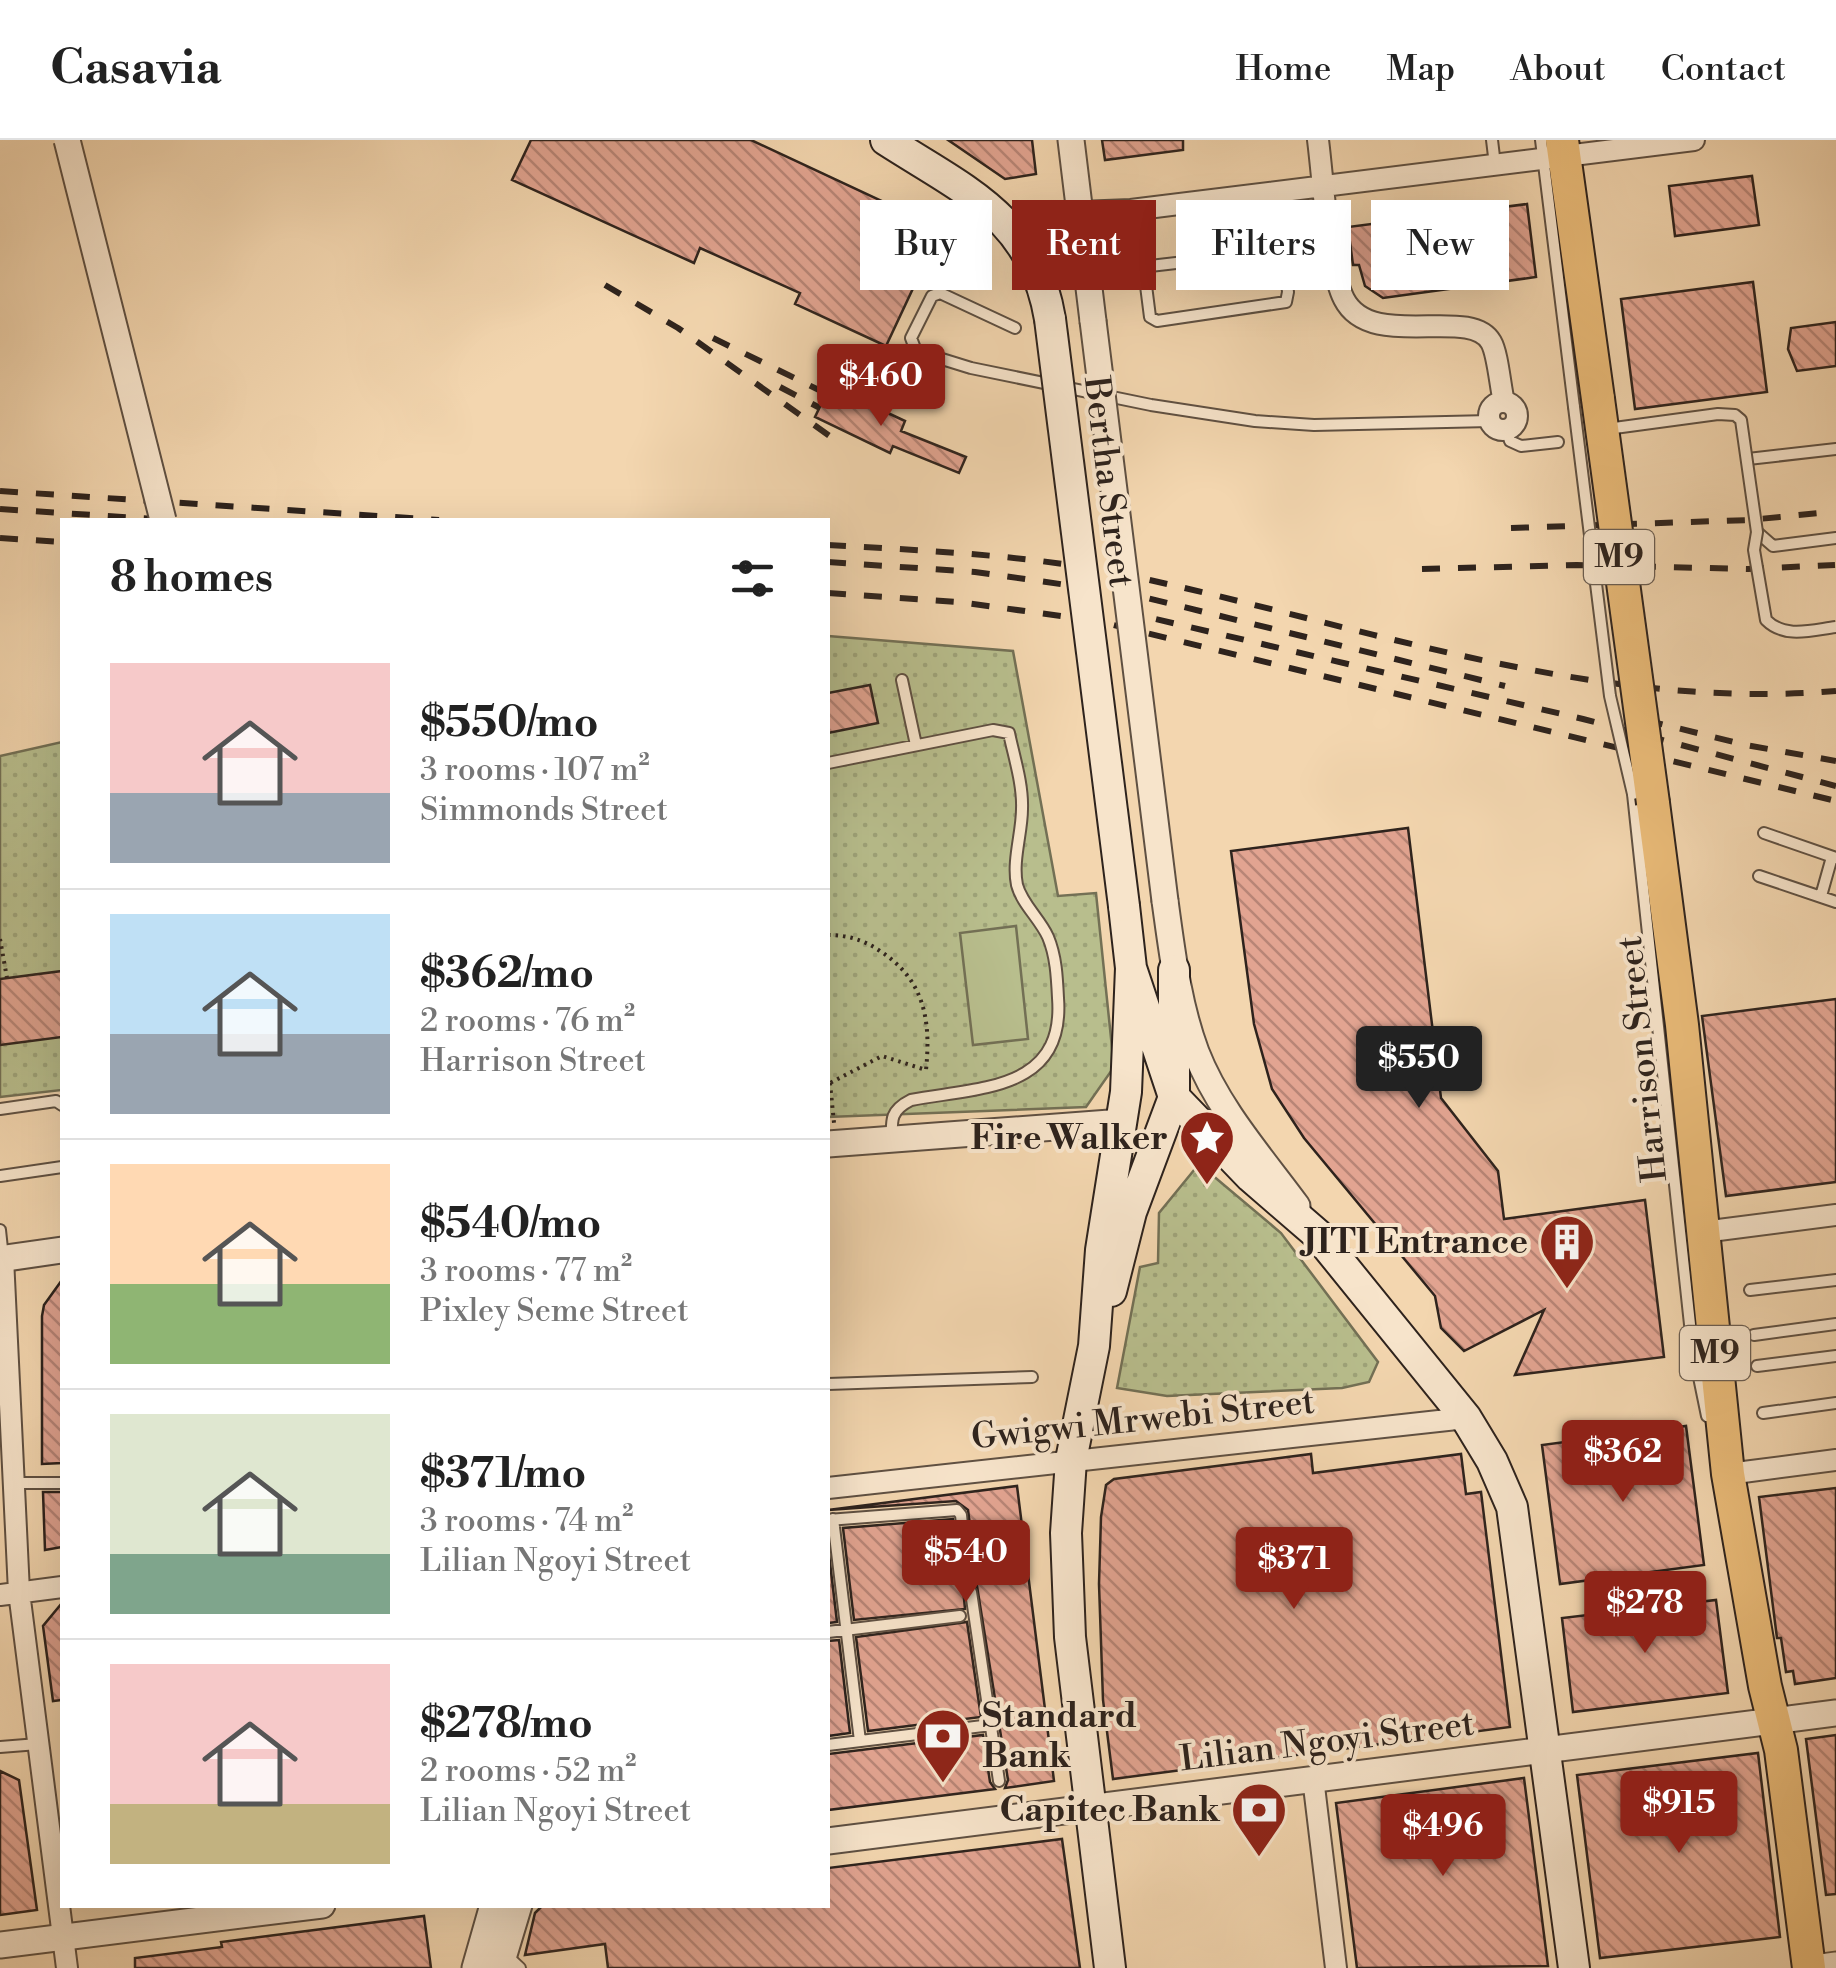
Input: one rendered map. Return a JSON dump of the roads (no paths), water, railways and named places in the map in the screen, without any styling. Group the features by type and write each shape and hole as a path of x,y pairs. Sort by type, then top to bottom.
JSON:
{"main road":[{"name":"Bertha Street","path":"886,140 997,214 1035,262 1045,291 1131,968"},
{"name":"Harrison Street","path":"1552,150 1643,798 1682,1026 1728,1474 1764,1686 1774,1721 1811,1968"},
{"path":"1131,968 1174,1097 1251,1177 1317,1234 1466,1418 1492,1461 1512,1507 1574,1968"},
{"path":"1094,1346 1101,1250 1124,1122 1131,968"},
{"path":"1110,1968 1088,1808 1068,1598 1066,1532 1071,1460 1094,1346 1131,1212 1174,1097 1174,970"}],"street":[{"path":"68,140 162,518"},
{"path":"1071,140 1078,200"},
{"path":"1318,140 1326,200"},
{"path":"1156,207 1496,166 1552,150 1694,140"},
{"path":"1089,290 1174,970 1195,1050 1211,1084 1317,1234"},
{"path":"1341,290 1352,310 1376,324 1463,326 1490,341 1504,402 1492,408 1498,426"},
{"path":"831,1136 892,1140 1124,1122"},
{"path":"1703,1232 1836,1215"},
{"path":"60,1250 2,1258 5,1397 15,1483 10,1593 38,1744 67,1968"},
{"name":"Gwigwi Mrwebi Street","path":"830,1488 1466,1418"},
{"path":"1728,1474 1836,1460"},
{"path":"10,1593 60,1587"},
{"name":"Lilian Ngoyi Street","path":"830,1841 1836,1713"},
{"path":"1312,1778 1336,1968"},
{"path":"0,1945 298,1908"},
{"path":"475,1968 492,1908"},
{"path":"508,1963 517,1908"},
{"path":"1811,1968 1836,1965"}],"lane":[{"path":"1492,140 1496,166"},
{"path":"1283,250 1286,302 1157,321 1150,317 1144,270 1150,266 1283,250"},
{"path":"1015,328 940,293 932,296 912,345 916,351 971,368 1255,421 1314,426 1498,426 1521,446 1558,442"},
{"path":"1591,412 1727,413 1741,420 1757,532 1754,550 1766,620 1771,626 1790,632 1836,627"},
{"path":"1748,460 1836,449"},
{"path":"1757,532 1773,546 1836,538"},
{"path":"902,680 916,746"},
{"path":"830,762 994,730 1009,733 1023,803 1016,883 1048,937 1056,967 1059,1009 1054,1041 1045,1060 1030,1072 995,1084 910,1100 893,1112 892,1140"},
{"path":"1643,798 1692,1342 1712,1434 1728,1474"},
{"path":"1764,834 1834,858 1821,896"},
{"path":"1759,876 1836,902"},
{"path":"0,1109 60,1104"},
{"path":"0,1176 60,1167"},
{"path":"0,1230 2,1258"},
{"path":"1750,1290 1836,1280"},
{"path":"1754,1335 1836,1324"},
{"path":"1757,1366 1836,1356"},
{"path":"830,1384 1032,1376"},
{"path":"1764,1412 1836,1402"},
{"path":"15,1483 60,1483"},
{"path":"860,1740 830,1520 957,1510 961,1515 967,1572"},
{"path":"972,1592 999,1782"},
{"path":"830,1632 960,1616"},
{"path":"830,1745 990,1725"},
{"path":"0,1747 38,1744"}],"railway":[{"path":"605,285 678,328 831,437"},
{"path":"713,338 827,394"},
{"path":"780,387 820,408"},
{"path":"0,491 409,518"},
{"path":"0,509 139,518"},
{"path":"1511,528 1749,520 1830,512"},
{"path":"0,538 60,542"},
{"path":"830,545 983,555 1098,570 1571,677 1659,689 1747,694 1836,691"},
{"path":"830,562 975,572 1131,594 1505,686"},
{"path":"1422,569 1577,565 1748,569 1835,565"},
{"path":"830,593 959,602 1097,621 1836,801"},
{"path":"1121,611 1583,719 1836,786"},
{"path":"1645,720 1746,745 1836,761"}],"place":[{"name":"Fire Walker","path":"1207,1187"},
{"name":"JITI Entrance","path":"1567,1291"},
{"name":"Standard Bank","path":"943,1785"},
{"name":"Capitec Bank","path":"1259,1859"}]}
